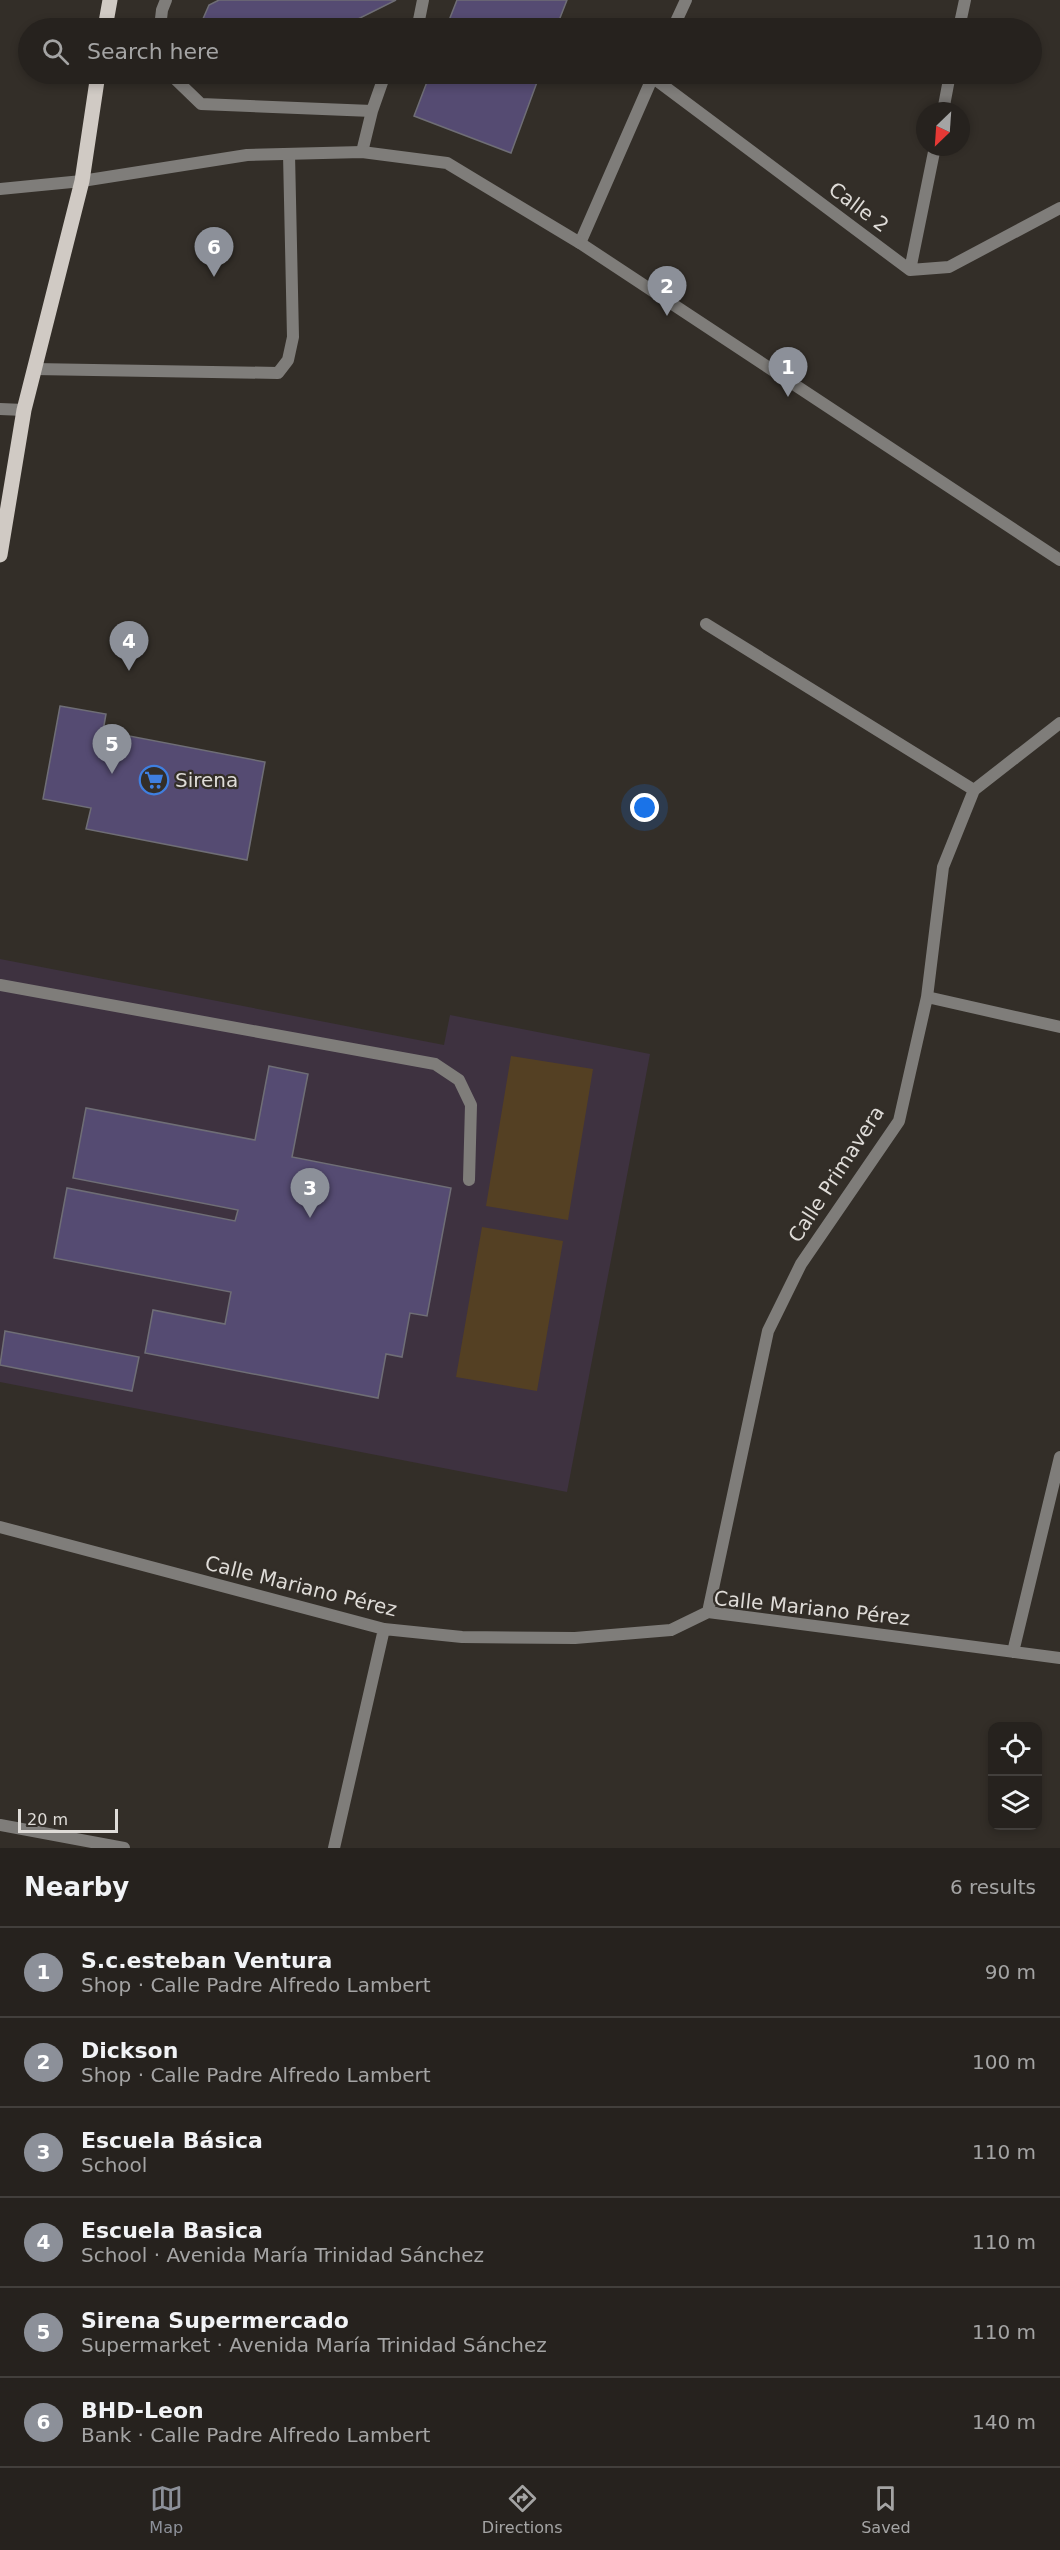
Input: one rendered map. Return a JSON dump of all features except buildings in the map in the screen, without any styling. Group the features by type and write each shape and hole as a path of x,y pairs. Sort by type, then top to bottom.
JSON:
{"main road":[{"path":"107,18 110,0"},
{"path":"0,555 24,410 82,181 97,84"}],"street":[{"path":"161,18 166,0"},
{"path":"420,18 423,0"},
{"path":"678,18 686,0"},
{"path":"961,18 965,0"},
{"path":"180,84 201,104 372,111"},
{"path":"362,152 381,84"},
{"path":"580,243 649,84"},
{"name":"Calle 2","path":"665,84 910,270"},
{"path":"945,102 948,84"},
{"path":"0,189 82,181 247,155 362,152 447,163 580,243 1060,560"},
{"path":"34,369 278,373 288,360 293,337 289,154"},
{"path":"933,156 910,270 949,267 1060,208"},
{"path":"0,409 24,410"},
{"path":"706,624 974,790 1060,723"},
{"name":"Calle Primavera","path":"708,1612 768,1331 801,1264 899,1122 927,997 943,867 974,790"},
{"path":"0,985 435,1064 459,1080 471,1105 469,1180"},
{"path":"927,997 1060,1027"},
{"path":"1013,1652 1060,1456"},
{"name":"Calle Mariano Pérez","path":"0,1527 384,1629 462,1637 575,1638 671,1630 708,1612 1060,1658"},
{"path":"334,1848 384,1629"},
{"path":"0,1825 124,1848"}],"shaded area":[{"path":"0,959 444,1045 450,1015 650,1054 567,1492 0,1382"},
{"path":"511,1056 593,1069 568,1220 486,1206"},
{"path":"482,1227 563,1241 537,1391 456,1377"}],"place":[{"name":"BHD-Leon","path":"214,277"},
{"name":"Dickson","path":"667,316"},
{"name":"S.c.esteban Ventura","path":"788,397"},
{"name":"Escuela Basica","path":"129,671"},
{"name":"Sirena Supermercado","path":"112,774"},
{"name":"Sirena","path":"154,780"},
{"name":"Escuela Básica","path":"310,1218"}]}
